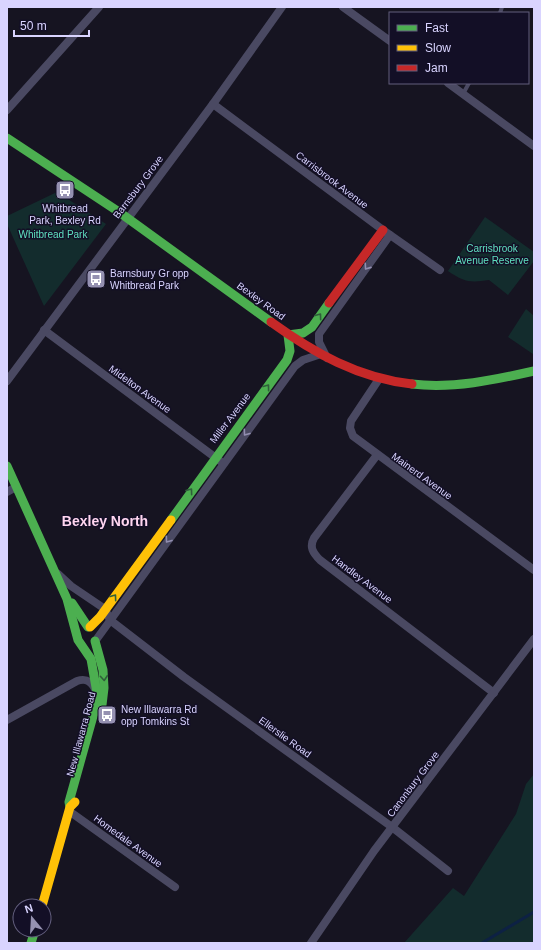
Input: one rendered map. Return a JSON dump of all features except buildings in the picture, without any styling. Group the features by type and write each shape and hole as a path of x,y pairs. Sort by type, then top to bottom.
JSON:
{"main road":[{"name":"Bexley Road","path":"7,138 128,218 288,335 328,360 360,373 420,385 447,386 488,381 534,371"},
{"path":"288,335 300,334 312,327 386,233"},
{"name":"Miller Avenue","path":"89,627 105,609 287,360 290,351 288,335"},
{"path":"7,466 63,589 69,605 78,640 82,644 90,646 95,640 95,633 89,627 63,589"},
{"path":"77,633 82,628 89,627"},
{"name":"New Illawarra Road","path":"44,898 70,809 74,804 104,694 103,668 95,640"},
{"name":"New Illawarra Road","path":"70,809 69,802 95,709 97,693 91,659 82,644"}],"street":[{"path":"7,110 99,7"},
{"name":"Barnsbury Grove","path":"8,382 44,330 213,104 282,7"},
{"path":"343,7 389,40"},
{"path":"449,84 534,146"},
{"name":"Carrisbrook Avenue","path":"213,104 386,233 440,270"},
{"path":"328,360 320,342 319,334 386,233"},
{"name":"Midelton Avenue","path":"44,330 224,464"},
{"path":"95,640 295,366 318,354"},
{"name":"Mainerd Avenue","path":"379,378 351,420 350,428 353,436 534,570"},
{"name":"Handley Avenue","path":"377,454 314,538 311,544 312,551 320,560 494,693"},
{"path":"7,492 16,487"},
{"path":"54,570 66,582 105,609 110,620"},
{"name":"Ellerslie Road","path":"110,620 184,677 392,827 448,871"},
{"name":"Canonbury Grove","path":"311,943 374,851 534,639"},
{"path":"7,720 73,683 82,680 88,681 97,693"},
{"name":"Homedale Avenue","path":"70,809 175,887"}],"lane":[{"path":"463,94 468,84"}],"green space":[{"name":"Whitbread Park","path":"57,192 106,224 44,306 7,224 7,216"},
{"name":"Carrisbrook Avenue Reserve","path":"485,217 534,252 534,261 508,295 489,280 467,281 448,271"},
{"path":"526,309 534,316 534,354 508,337"},
{"path":"534,774 534,943 404,943 453,888 464,896 516,814 526,784"}],"waterway":[{"path":"482,943 534,912"}],"traffic: fast":[{"path":"7,138 119,212 271,322"},
{"path":"171,520 287,360 290,351 288,335 303,333 312,327 329,303"},
{"path":"412,384 443,385 473,383 534,371"},
{"path":"7,466 67,599 78,640 91,659 97,693 95,709 69,802 70,807"},
{"path":"72,603 88,627"},
{"path":"95,641 103,670 104,688 102,705"},
{"path":"31,943 33,938"}],"traffic: slow":[{"path":"90,627 100,617 171,520"},
{"path":"44,898 70,807 75,802"}],"traffic: jam":[{"path":"329,303 383,230"},
{"path":"271,322 320,354 355,370 392,381 412,384"}],"place":[{"name":"Whitbread Park, Bexley Rd","path":"65,190"},
{"name":"Barnsbury Gr opp Whitbread Park","path":"96,279"},
{"name":"New Illawarra Rd opp Tomkins St","path":"107,715"}],"district":[{"name":"Bexley North","path":"105,521"}]}
